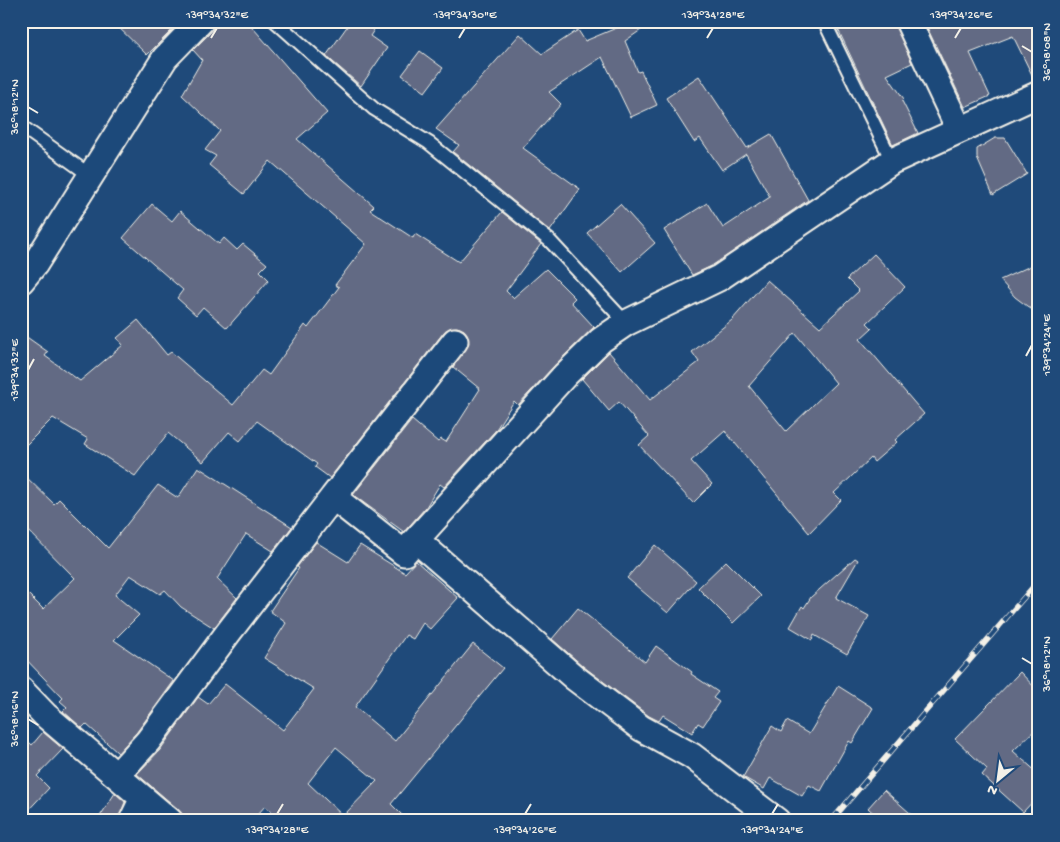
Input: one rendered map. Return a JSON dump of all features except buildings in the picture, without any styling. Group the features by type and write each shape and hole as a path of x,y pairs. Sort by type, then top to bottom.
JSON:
{"street":[{"path":"21,281 35,264 165,58 201,21"},
{"path":"908,21 959,129"},
{"path":"334,497 404,552 565,375 600,340 626,323 719,278 892,161 1039,94"},
{"path":"117,775 148,741 228,633 455,341"},
{"path":"416,540 575,678 641,728 692,756 777,821"},
{"path":"21,690 45,715 170,821"},
{"path":"132,821 143,798"}],"lane":[{"path":"275,21 374,109 429,143 549,240 626,323"},
{"path":"824,21 892,161"},
{"path":"21,126 91,176"}],"railway":[{"path":"831,821 1039,580"}]}
